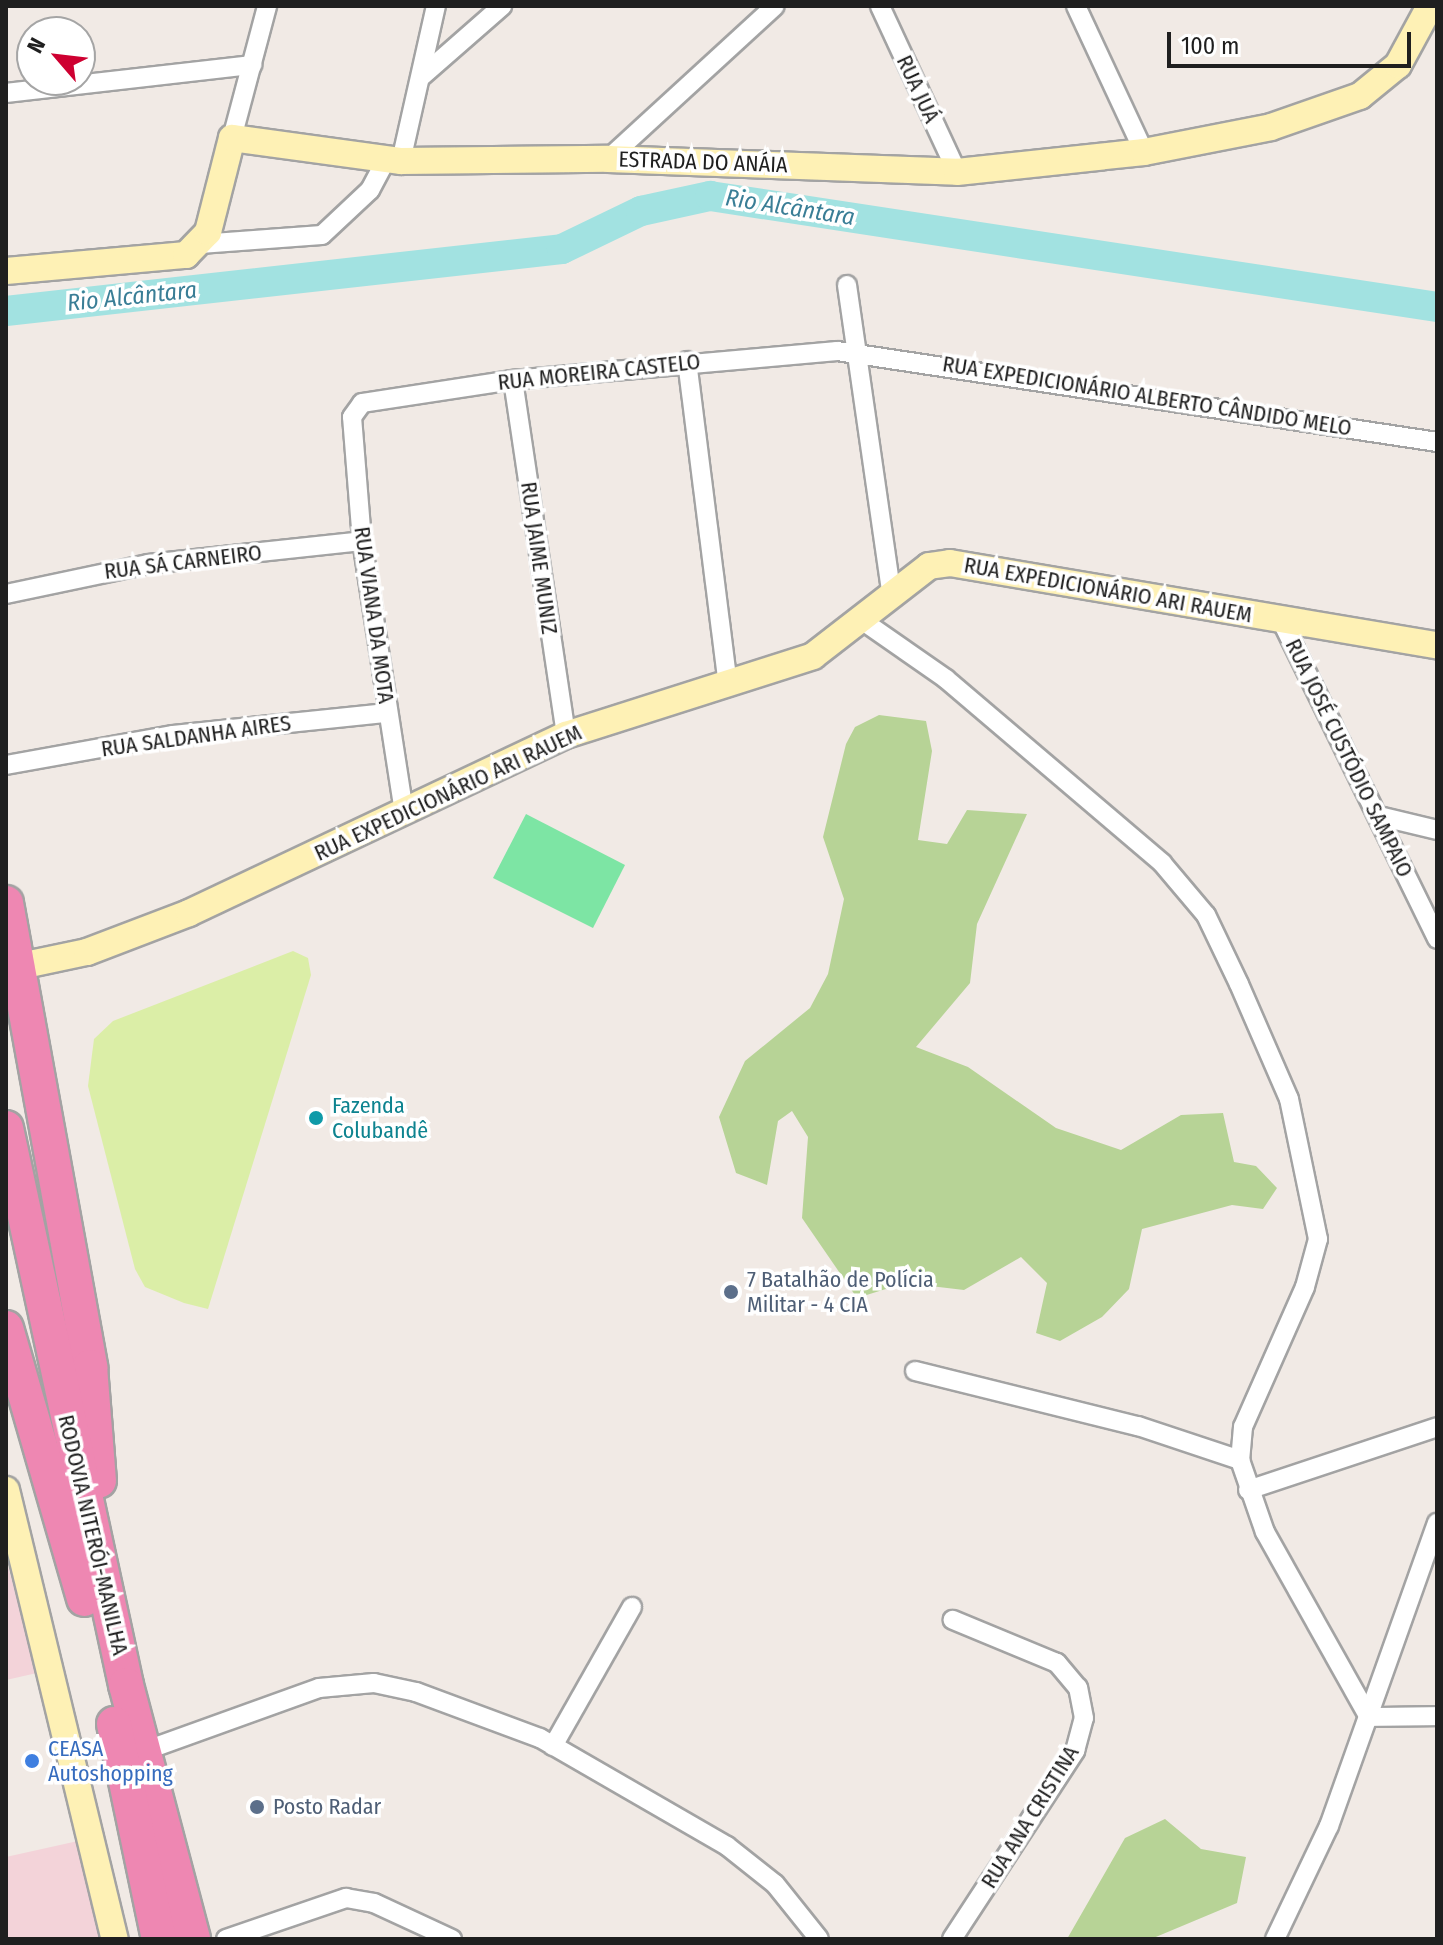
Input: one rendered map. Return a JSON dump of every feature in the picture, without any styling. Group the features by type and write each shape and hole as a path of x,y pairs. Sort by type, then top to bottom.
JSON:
{"highway":[{"path":"6,903 19,1017 90,1367 96,1600"},
{"name":"RODOVIA NITERÓI-MANILHA","path":"6,1128 159,1939"},
{"name":"RODOVIA NITERÓI-MANILHA","path":"6,1232 96,1600 144,1751 193,1939"},
{"path":"6,1328 96,1600"}],"street":[{"path":"200,244 267,6"},
{"path":"6,271 171,259 200,244 322,235 370,190 394,160 421,77 436,6"},
{"path":"421,77 502,6"},
{"path":"608,159 775,6"},
{"name":"RUA JUÁ","path":"880,6 957,172"},
{"path":"1076,6 1144,152"},
{"name":"ESTRADA DO ANÁIA","path":"232,138 394,160 608,159 957,172 1144,152 1271,127 1360,96 1398,65 1430,6"},
{"path":"6,93 252,65"},
{"path":"847,285 891,589"},
{"name":"RUA MOREIRA CASTELO","path":"352,417 362,403 513,380 687,361 856,351"},
{"name":"RUA EXPEDICIONÁRIO ALBERTO CÂNDIDO MELO","path":"856,351 1437,442"},
{"path":"687,361 728,684"},
{"name":"RUA JAIME MUNIZ","path":"513,380 566,735"},
{"name":"RUA VIANA DA MOTA","path":"352,417 362,541 404,812"},
{"name":"RUA SÁ CARNEIRO","path":"6,594 148,564 362,541"},
{"name":"RUA EXPEDICIONÁRIO ARI RAUEM","path":"14,967 87,952 189,913 566,735 813,656 863,621 891,589 913,573 950,563 1437,645"},
{"name":"RUA JOSÉ CUSTÓDIO SAMPAIO","path":"1281,620 1437,939"},
{"path":"863,621 946,679 1162,863 1206,915 1239,984 1289,1099 1318,1239 1305,1287 1243,1427 1240,1460 1248,1490 1369,1717"},
{"name":"RUA SALDANHA AIRES","path":"6,765 173,735 387,713"},
{"path":"1379,816 1437,830"},
{"path":"915,1371 1125,1422 1240,1460"},
{"path":"1248,1490 1437,1427"},
{"path":"6,1490 115,1939"},
{"path":"1275,1939 1369,1717 1437,1523"},
{"path":"553,1746 632,1607"},
{"name":"RUA ANA CRISTINA","path":"952,1939 1075,1751 1084,1718 1078,1688 1057,1663 953,1620"},
{"path":"144,1751 344,1684 453,1703 553,1746 727,1846 775,1884 819,1939"},
{"path":"1369,1717 1437,1716"},
{"path":"226,1939 346,1898 374,1903 452,1939"}],"shaded area":[{"path":"6,1559 37,1673 6,1680"},
{"path":"78,1841 102,1939 6,1939 6,1857"}],"green space":[{"path":"879,715 926,721 932,751 918,840 947,844 967,810 1027,814 977,924 970,983 916,1047 968,1067 1056,1128 1121,1150 1181,1115 1223,1113 1234,1162 1256,1166 1277,1188 1263,1209 1232,1205 1142,1229 1129,1289 1102,1317 1060,1341 1036,1333 1047,1283 1021,1257 964,1290 905,1283 857,1298 802,1218 808,1137 792,1111 778,1121 767,1185 736,1173 719,1117 745,1061 810,1008 828,974 844,899 823,837 846,744 855,727"},
{"path":"526,814 625,865 593,928 493,878"},
{"path":"293,951 308,958 311,975 208,1309 184,1303 145,1287 135,1269 88,1086 94,1039 113,1021"},
{"path":"1165,1819 1201,1849 1246,1857 1237,1903 1151,1939 1067,1939 1125,1838"}],"waterway":[{"name":"Rio Alcântara","path":"6,311 562,249 641,211 710,196 1437,307"}],"place":[{"name":"Fazenda Colubandê","path":"316,1118"},
{"name":"7 Batalhão de Polícia Militar - 4 CIA","path":"731,1292"},
{"name":"CEASA Autoshopping","path":"32,1761"},
{"name":"Posto Radar","path":"257,1807"}]}
